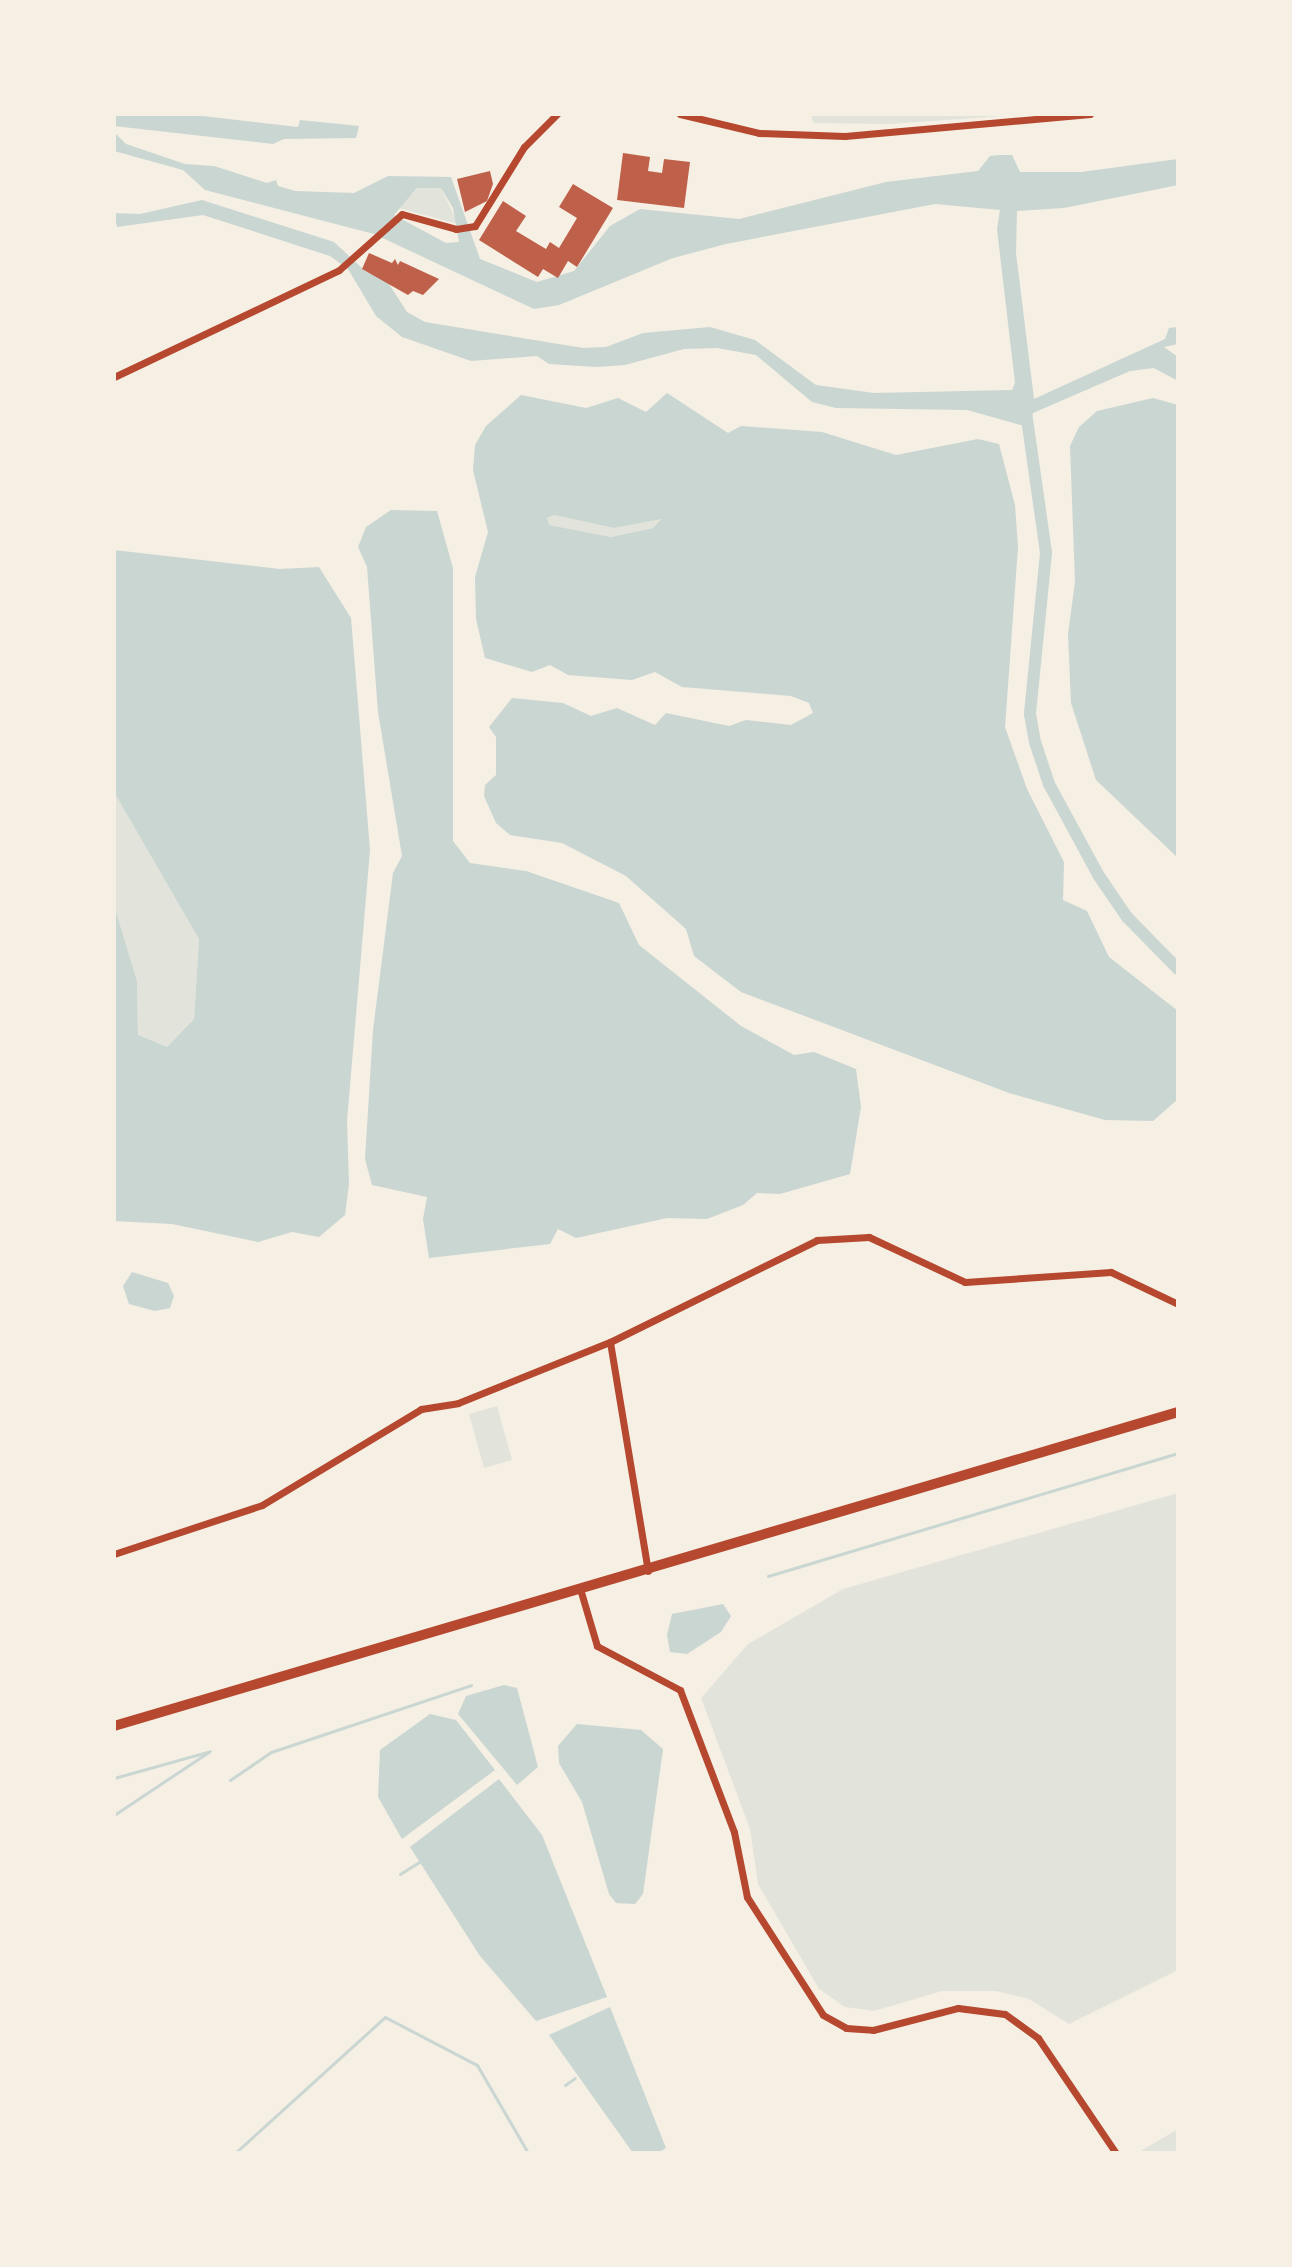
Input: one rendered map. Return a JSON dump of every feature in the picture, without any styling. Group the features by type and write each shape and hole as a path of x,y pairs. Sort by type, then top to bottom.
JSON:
{"main road":[{"path":"114,1726 581,1592 1178,1412"}],"street":[{"path":"114,377 342,268 402,214 459,229 470,228 487,211 524,147 557,114"},
{"path":"680,114 759,133 845,136 1090,114"},
{"path":"114,1554 262,1505 421,1409 458,1403 610,1342 817,1240 869,1237 965,1282 1111,1272 1178,1304"},
{"path":"610,1342 648,1571"},
{"path":"581,1592 597,1646 674,1683 684,1697 734,1832 747,1897 823,2015 846,2028 873,2030 919,2015 958,2008 992,2011 1016,2019 1053,2058 1116,2153"}],"shaded area":[{"path":"114,114 186,114 298,127 300,120 359,126 356,138 284,139 273,144 114,126"},
{"path":"811,114 1031,114 890,124 813,123"},
{"path":"114,132 126,144 185,164 214,166 267,183 276,180 278,186 295,191 354,193 388,176 451,177 480,259 537,282 574,271 610,226 640,209 739,219 886,182 978,171 990,156 999,155 1012,155 1020,172 1081,172 1178,159 1178,185 1064,208 1017,211 1016,253 1034,399 1165,339 1169,328 1178,327 1178,344 1164,347 1178,357 1178,381 1154,368 1130,371 1033,413 1028,427 967,410 836,408 812,402 756,355 717,348 684,349 625,365 597,367 549,364 537,356 471,361 402,337 376,316 348,269 330,256 203,215 117,227 114,213 140,214 202,200 334,242 365,271 387,281 407,312 425,322 583,348 606,347 643,333 710,327 755,340 816,385 874,393 1012,390 1015,383 997,229 1000,210 935,204 726,244 673,258 559,305 534,309 374,234 205,190 183,170 114,151","holes":["417,188 441,188 453,208 459,242 446,243 394,215"]},
{"path":"418,188 441,188 458,224 398,208"},
{"path":"667,393 728,433 741,426 822,432 896,455 978,439 999,444 1015,505 1018,547 1005,727 1027,789 1064,862 1063,900 1087,911 1109,957 1178,1011 1178,1099 1153,1121 1105,1120 1009,1093 741,992 694,956 686,929 626,876 562,843 510,835 496,823 484,796 485,785 496,775 496,737 489,727 512,698 563,703 591,716 617,708 655,725 666,713 729,726 746,720 791,725 813,713 809,703 791,696 682,687 655,672 632,680 568,675 550,665 532,672 485,658 476,619 475,577 488,532 473,470 475,445 486,426 521,395 586,408 618,398 646,412","holes":["554,515 614,528 661,519 653,528 611,537 549,525 547,518"]},
{"path":"1153,398 1178,405 1178,858 1096,780 1071,703 1068,634 1075,582 1070,446 1079,427 1097,411"},
{"path":"391,510 437,511 453,568 453,841 470,863 526,871 619,903 639,945 741,1026 794,1055 814,1052 856,1069 861,1107 850,1174 780,1194 757,1193 743,1205 707,1219 667,1218 576,1238 558,1229 550,1244 429,1258 423,1219 427,1197 372,1185 365,1159 373,1030 393,873 402,856 378,712 367,567 358,547 366,527"},
{"path":"554,515 614,528 661,518 653,528 611,537 548,525 547,518"},
{"path":"114,550 280,569 319,567 351,618 370,850 347,1121 349,1184 345,1215 319,1237 292,1232 258,1242 172,1224 114,1221 114,905 137,981 138,1035 167,1047 194,1019 199,939 114,792"},
{"path":"114,792 199,938 194,1019 167,1047 138,1036 137,981 114,905"},
{"path":"132,1272 168,1283 174,1296 170,1308 155,1311 129,1304 123,1286"},
{"path":"497,1406 512,1460 484,1468 469,1414"},
{"path":"1178,1493 1178,1970 1069,2024 1029,1999 996,1991 942,1991 874,2011 845,2007 819,1989 758,1884 750,1829 701,1698 748,1644 843,1589"},
{"path":"723,1604 731,1616 721,1632 687,1654 670,1652 667,1635 672,1614"},
{"path":"504,1685 517,1688 538,1767 517,1785 458,1714 466,1696"},
{"path":"430,1714 456,1720 495,1770 402,1839 378,1797 380,1750"},
{"path":"577,1724 641,1730 663,1749 643,1894 635,1904 616,1903 609,1894 582,1802 559,1763 558,1746"},
{"path":"499,1779 542,1835 607,1997 536,2021 480,1956 410,1847"},
{"path":"610,2007 666,2148 658,2153 633,2153 549,2035"},
{"path":"1178,2129 1178,2153 1137,2153"}],"building":[{"path":"623,153 650,157 648,171 662,173 664,159 690,162 684,208 617,200"},
{"path":"490,171 493,184 487,201 465,212 457,179"},
{"path":"573,184 613,208 577,267 568,261 558,278 543,269 538,277 479,240 503,201 526,216 516,231 546,249 550,242 559,248 577,218 559,207"},
{"path":"369,253 392,263 395,259 398,265 400,261 439,279 423,295 413,291 408,295 362,269"}],"waterway":[{"path":"1026,412 1046,553 1030,714 1035,742 1049,784 1099,876 1127,917 1178,969"},
{"path":"768,1576 1178,1453"},
{"path":"230,1780 271,1752 471,1685"},
{"path":"114,1815 210,1751"},
{"path":"114,1778 207,1752"},
{"path":"400,1874 419,1862"},
{"path":"235,2153 385,2017 477,2065 528,2153"},
{"path":"565,2085 575,2078"}]}
